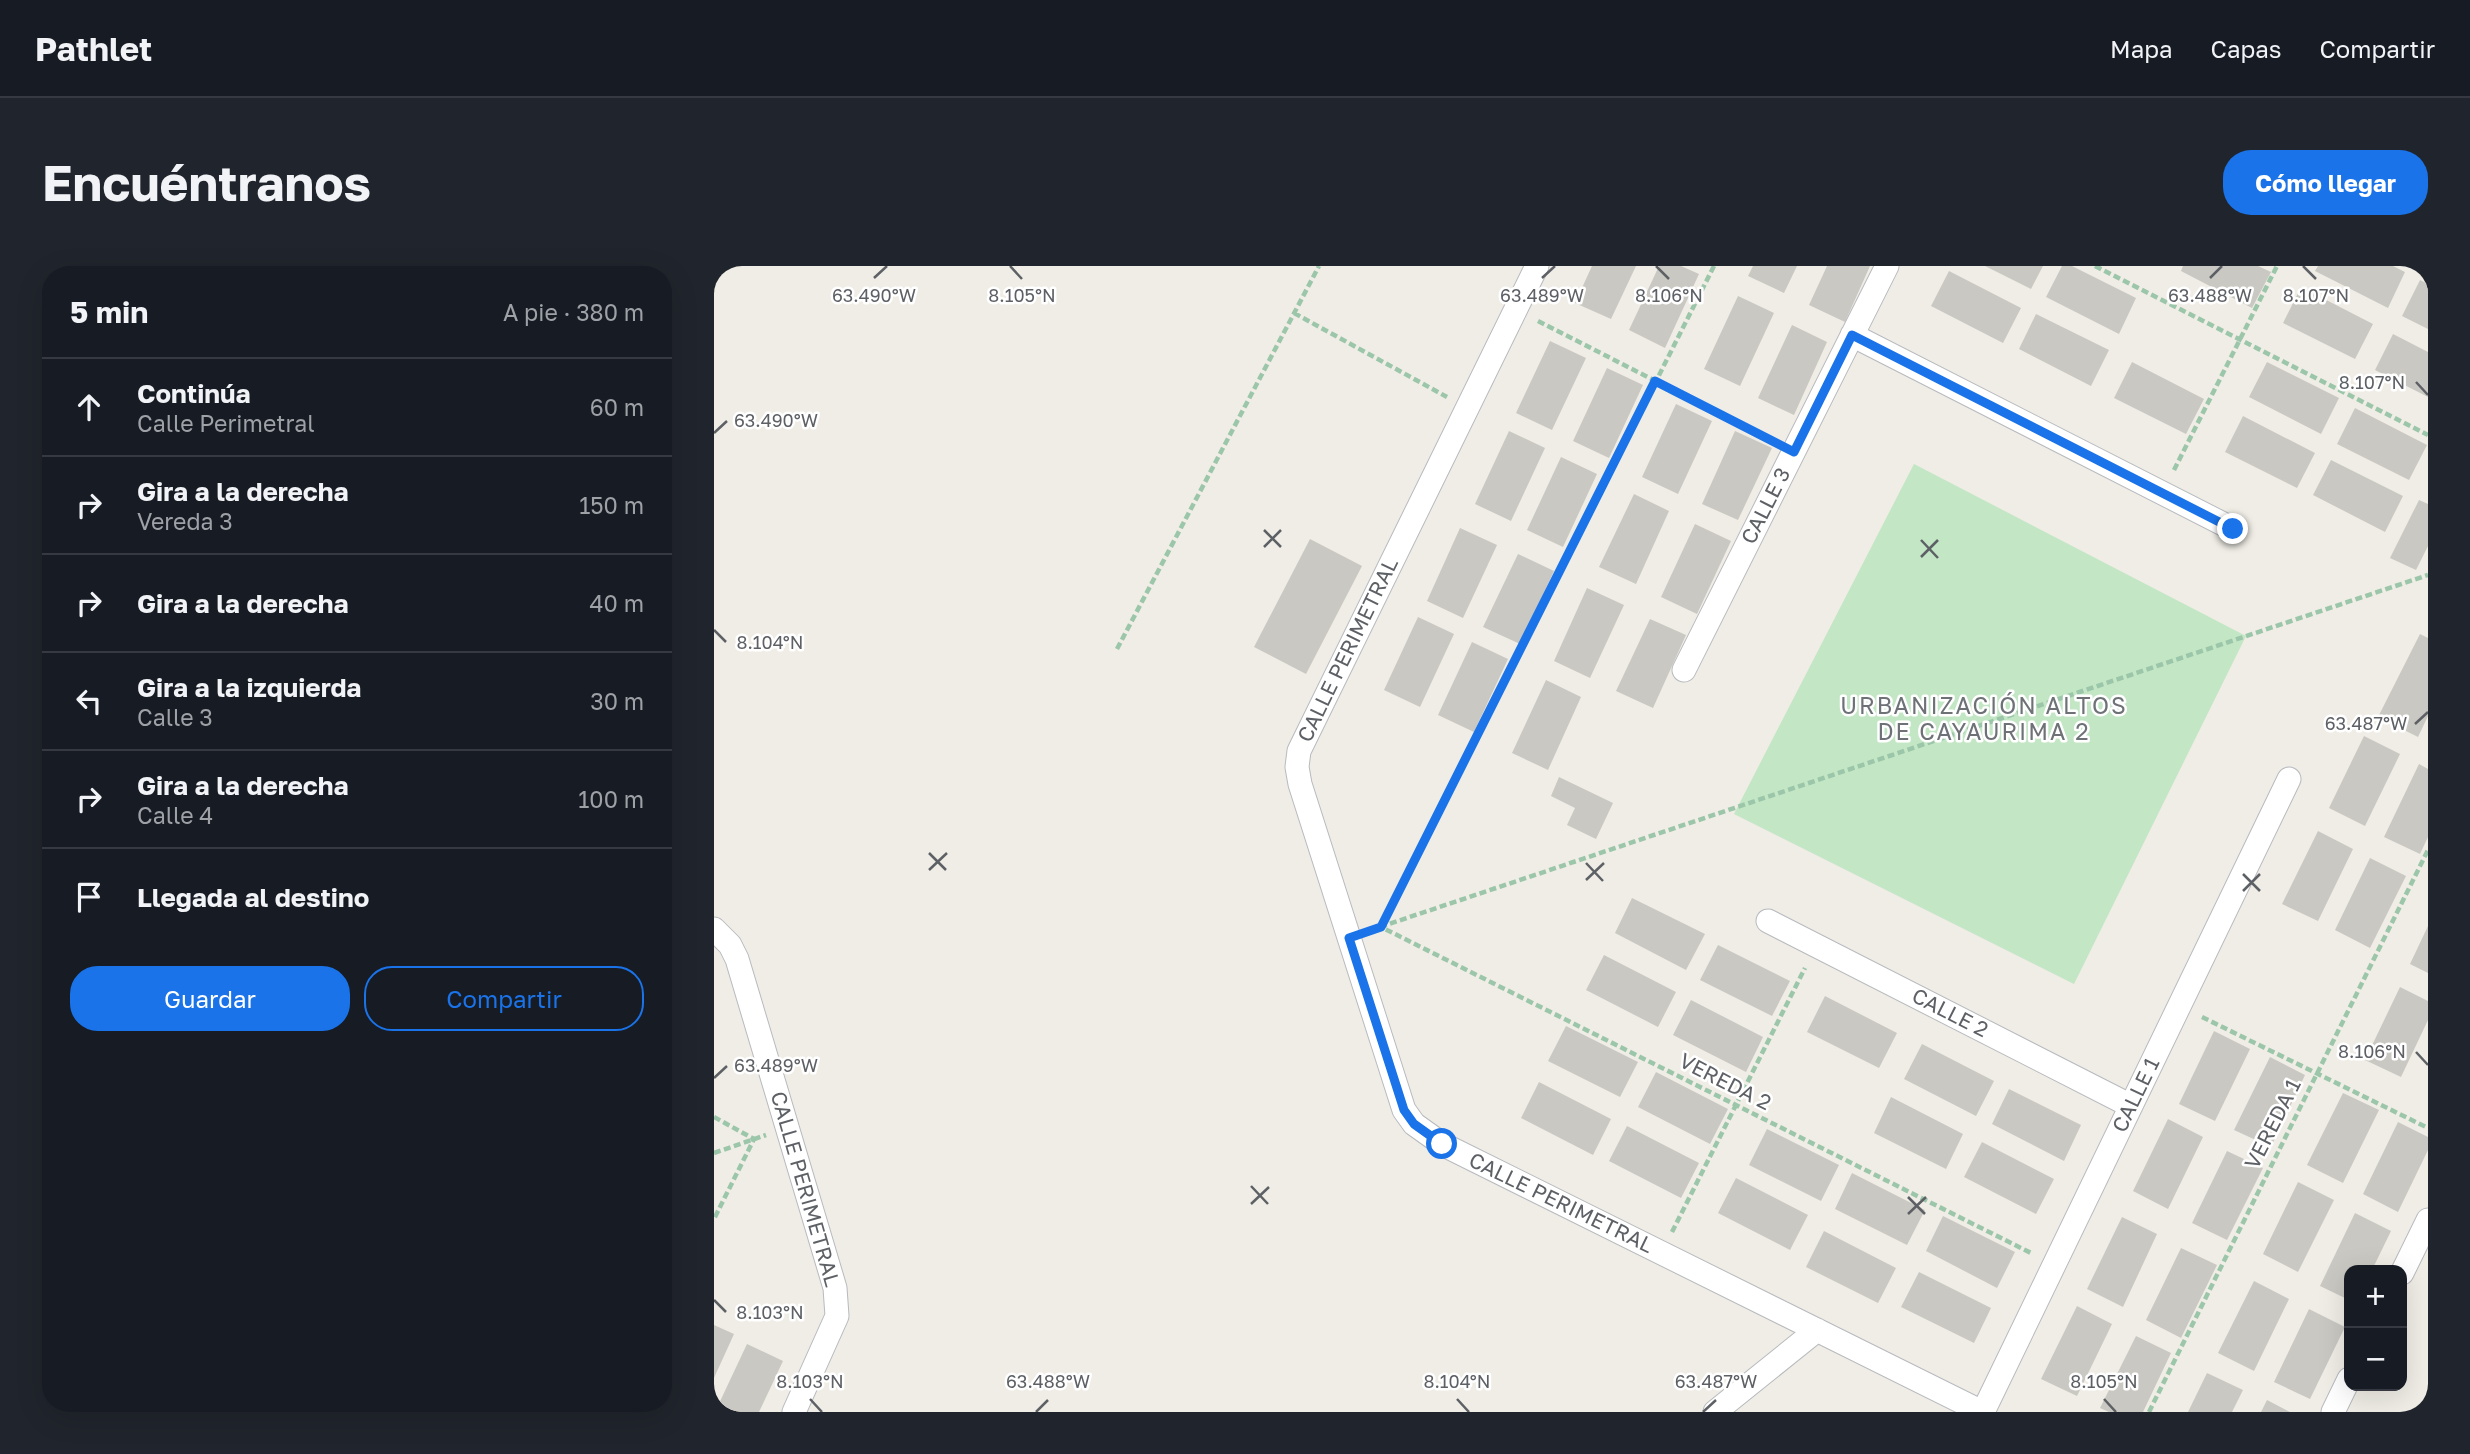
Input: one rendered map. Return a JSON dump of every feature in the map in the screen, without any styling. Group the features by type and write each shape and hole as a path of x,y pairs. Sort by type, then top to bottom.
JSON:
{"street":[{"name":"CALLE PERIMETRAL","path":"1537,266 1299,751 1297,767 1300,784 1404,1110 1414,1124 1442,1144 1982,1412"},
{"name":"CALLE 3","path":"1684,670 1887,266"},
{"path":"1852,335 2233,529"},
{"name":"CALLE 1","path":"1982,1412 2289,779"},
{"name":"CALLE 2","path":"1768,921 2131,1106"},
{"name":"CALLE PERIMETRAL","path":"714,929 730,945 737,959 838,1305 833,1327 794,1412"},
{"path":"2406,1265 2428,1220"},
{"path":"1715,1412 1817,1330"},
{"path":"2333,1412 2344,1389"}],"path":[{"path":"1117,649 1319,266"},
{"path":"1381,927 1714,266"},
{"path":"2095,266 2428,435"},
{"path":"2162,493 2277,266"},
{"path":"1516,309 1794,452"},
{"path":"1294,313 1467,408"},
{"path":"1349,938 2428,575"},
{"name":"VEREDA 1","path":"2149,1412 2428,850"},
{"name":"VEREDA 2","path":"1381,927 2054,1265"},
{"path":"1661,1253 1816,945"},
{"path":"2179,1006 2428,1128"},
{"path":"714,1117 754,1139"},
{"path":"714,1153 787,1128"},
{"path":"714,1219 754,1139"}],"green space":[{"path":"1914,464 2246,636 2074,984 1734,814"}],"building":[{"path":"1592,266 1636,266 1611,319 1575,303"},
{"path":"1659,266 1681,266 1699,274 1665,348 1629,330"},
{"path":"1753,266 1797,266 1784,293 1748,276"},
{"path":"1827,266 1870,266 1845,322 1809,305"},
{"path":"1985,266 2043,266 2031,289"},
{"path":"2062,266 2072,266 2136,298 2119,334 2046,297"},
{"path":"2183,266 2258,266 2271,272 2252,308 2181,271"},
{"path":"2318,266 2393,266 2405,272 2388,308 2315,271"},
{"path":"1949,271 2021,308 2003,343 1931,306"},
{"path":"2420,280 2428,284 2428,329 2402,316"},
{"path":"2301,287 2373,324 2355,359 2283,323"},
{"path":"1738,296 1774,313 1740,386 1704,369"},
{"path":"2036,314 2109,350 2091,386 2019,349"},
{"path":"1792,325 1827,342 1794,415 1758,398"},
{"path":"2393,334 2428,352 2428,397 2375,370"},
{"path":"1550,341 1586,358 1552,430 1516,413"},
{"path":"2132,362 2204,399 2186,434 2114,398"},
{"path":"2267,362 2339,398 2321,434 2249,397"},
{"path":"1607,368 1643,385 1609,458 1573,441"},
{"path":"1676,404 1712,421 1678,494 1642,477"},
{"path":"2355,408 2427,445 2409,480 2337,444"},
{"path":"2243,416 2315,453 2297,488 2225,452"},
{"path":"1509,431 1545,448 1511,521 1475,504"},
{"path":"1735,431 1772,448 1738,520 1702,504"},
{"path":"1561,457 1597,474 1563,547 1527,530"},
{"path":"2331,460 2403,496 2385,532 2313,495"},
{"path":"1634,494 1669,511 1636,584 1599,567"},
{"path":"2419,500 2428,504 2428,546 2416,570 2390,558"},
{"path":"1695,524 1731,541 1697,614 1661,597"},
{"path":"1460,528 1497,545 1463,618 1427,601"},
{"path":"1310,539 1362,566 1306,674 1254,647"},
{"path":"1518,554 1554,571 1520,644 1483,627"},
{"path":"1587,588 1624,605 1590,678 1554,661"},
{"path":"1418,617 1454,634 1420,707 1384,690"},
{"path":"1650,619 1686,635 1653,708 1616,691"},
{"path":"2420,634 2428,638 2428,716 2418,737 2378,717"},
{"path":"1472,642 1508,659 1474,732 1438,715"},
{"path":"1546,680 1581,697 1548,770 1512,753"},
{"path":"2364,736 2400,754 2365,826 2329,808"},
{"path":"2419,764 2428,769 2428,837 2420,854 2384,837"},
{"path":"1559,777 1613,803 1596,839 1567,825 1575,808 1551,796"},
{"path":"2318,831 2353,849 2318,921 2282,904"},
{"path":"2370,858 2406,876 2370,948 2335,930"},
{"path":"1632,898 1705,934 1686,970 1615,933"},
{"path":"2428,926 2428,973 2410,964"},
{"path":"1718,945 1790,981 1772,1016 1700,980"},
{"path":"1604,955 1676,992 1658,1027 1586,990"},
{"path":"2400,987 2428,1001 2428,1020 2401,1077 2365,1060"},
{"path":"1825,996 1897,1033 1879,1068 1807,1032"},
{"path":"1691,1000 1763,1037 1746,1072 1673,1035"},
{"path":"1566,1026 1638,1062 1620,1097 1548,1061"},
{"path":"2214,1031 2250,1049 2215,1121 2179,1104"},
{"path":"1922,1044 1994,1081 1976,1116 1904,1079"},
{"path":"2270,1057 2305,1075 2271,1147 2234,1130"},
{"path":"1656,1072 1728,1109 1710,1144 1638,1107"},
{"path":"1539,1082 1611,1119 1593,1155 1521,1118"},
{"path":"2009,1089 2081,1125 2064,1161 1992,1124"},
{"path":"2343,1093 2379,1110 2343,1183 2307,1165"},
{"path":"1891,1097 1963,1134 1946,1169 1874,1133"},
{"path":"2168,1119 2203,1137 2168,1209 2133,1191"},
{"path":"2398,1122 2428,1137 2428,1150 2398,1212 2363,1194"},
{"path":"1627,1126 1699,1163 1681,1198 1609,1161"},
{"path":"1767,1129 1839,1165 1821,1201 1749,1165"},
{"path":"1982,1142 2054,1179 2036,1214 1964,1177"},
{"path":"2227,1151 2263,1168 2227,1240 2192,1223"},
{"path":"1852,1173 1925,1210 1907,1245 1835,1209"},
{"path":"1736,1178 1808,1215 1790,1250 1718,1213"},
{"path":"2298,1182 2334,1200 2298,1272 2263,1254"},
{"path":"2355,1213 2391,1231 2374,1265 2344,1265 2344,1298 2320,1286"},
{"path":"1943,1216 2015,1252 1997,1288 1926,1251"},
{"path":"2122,1217 2157,1234 2123,1307 2087,1289"},
{"path":"1824,1231 1896,1268 1878,1303 1806,1267"},
{"path":"2181,1248 2217,1265 2181,1338 2146,1320"},
{"path":"1919,1272 1991,1308 1974,1343 1901,1307"},
{"path":"2254,1281 2289,1299 2254,1371 2218,1353"},
{"path":"2077,1306 2112,1324 2077,1396 2041,1379"},
{"path":"2309,1309 2344,1326 2310,1399 2274,1382"},
{"path":"714,1325 734,1334 714,1378"},
{"path":"2136,1336 2171,1353 2143,1412 2109,1412 2100,1408"},
{"path":"747,1344 783,1361 759,1412 715,1412"},
{"path":"2207,1373 2243,1390 2232,1412 2188,1412"},
{"path":"2267,1400 2290,1412 2261,1412"}],"district":[{"name":"URBANIZACIÓN ALTOS DE CAYAURIMA 2","path":"1984,719"}],"route":[{"path":"1442,1144 1414,1124 1404,1110 1349,938 1381,927 1655,381 1794,452 1852,335 2233,529"}]}
